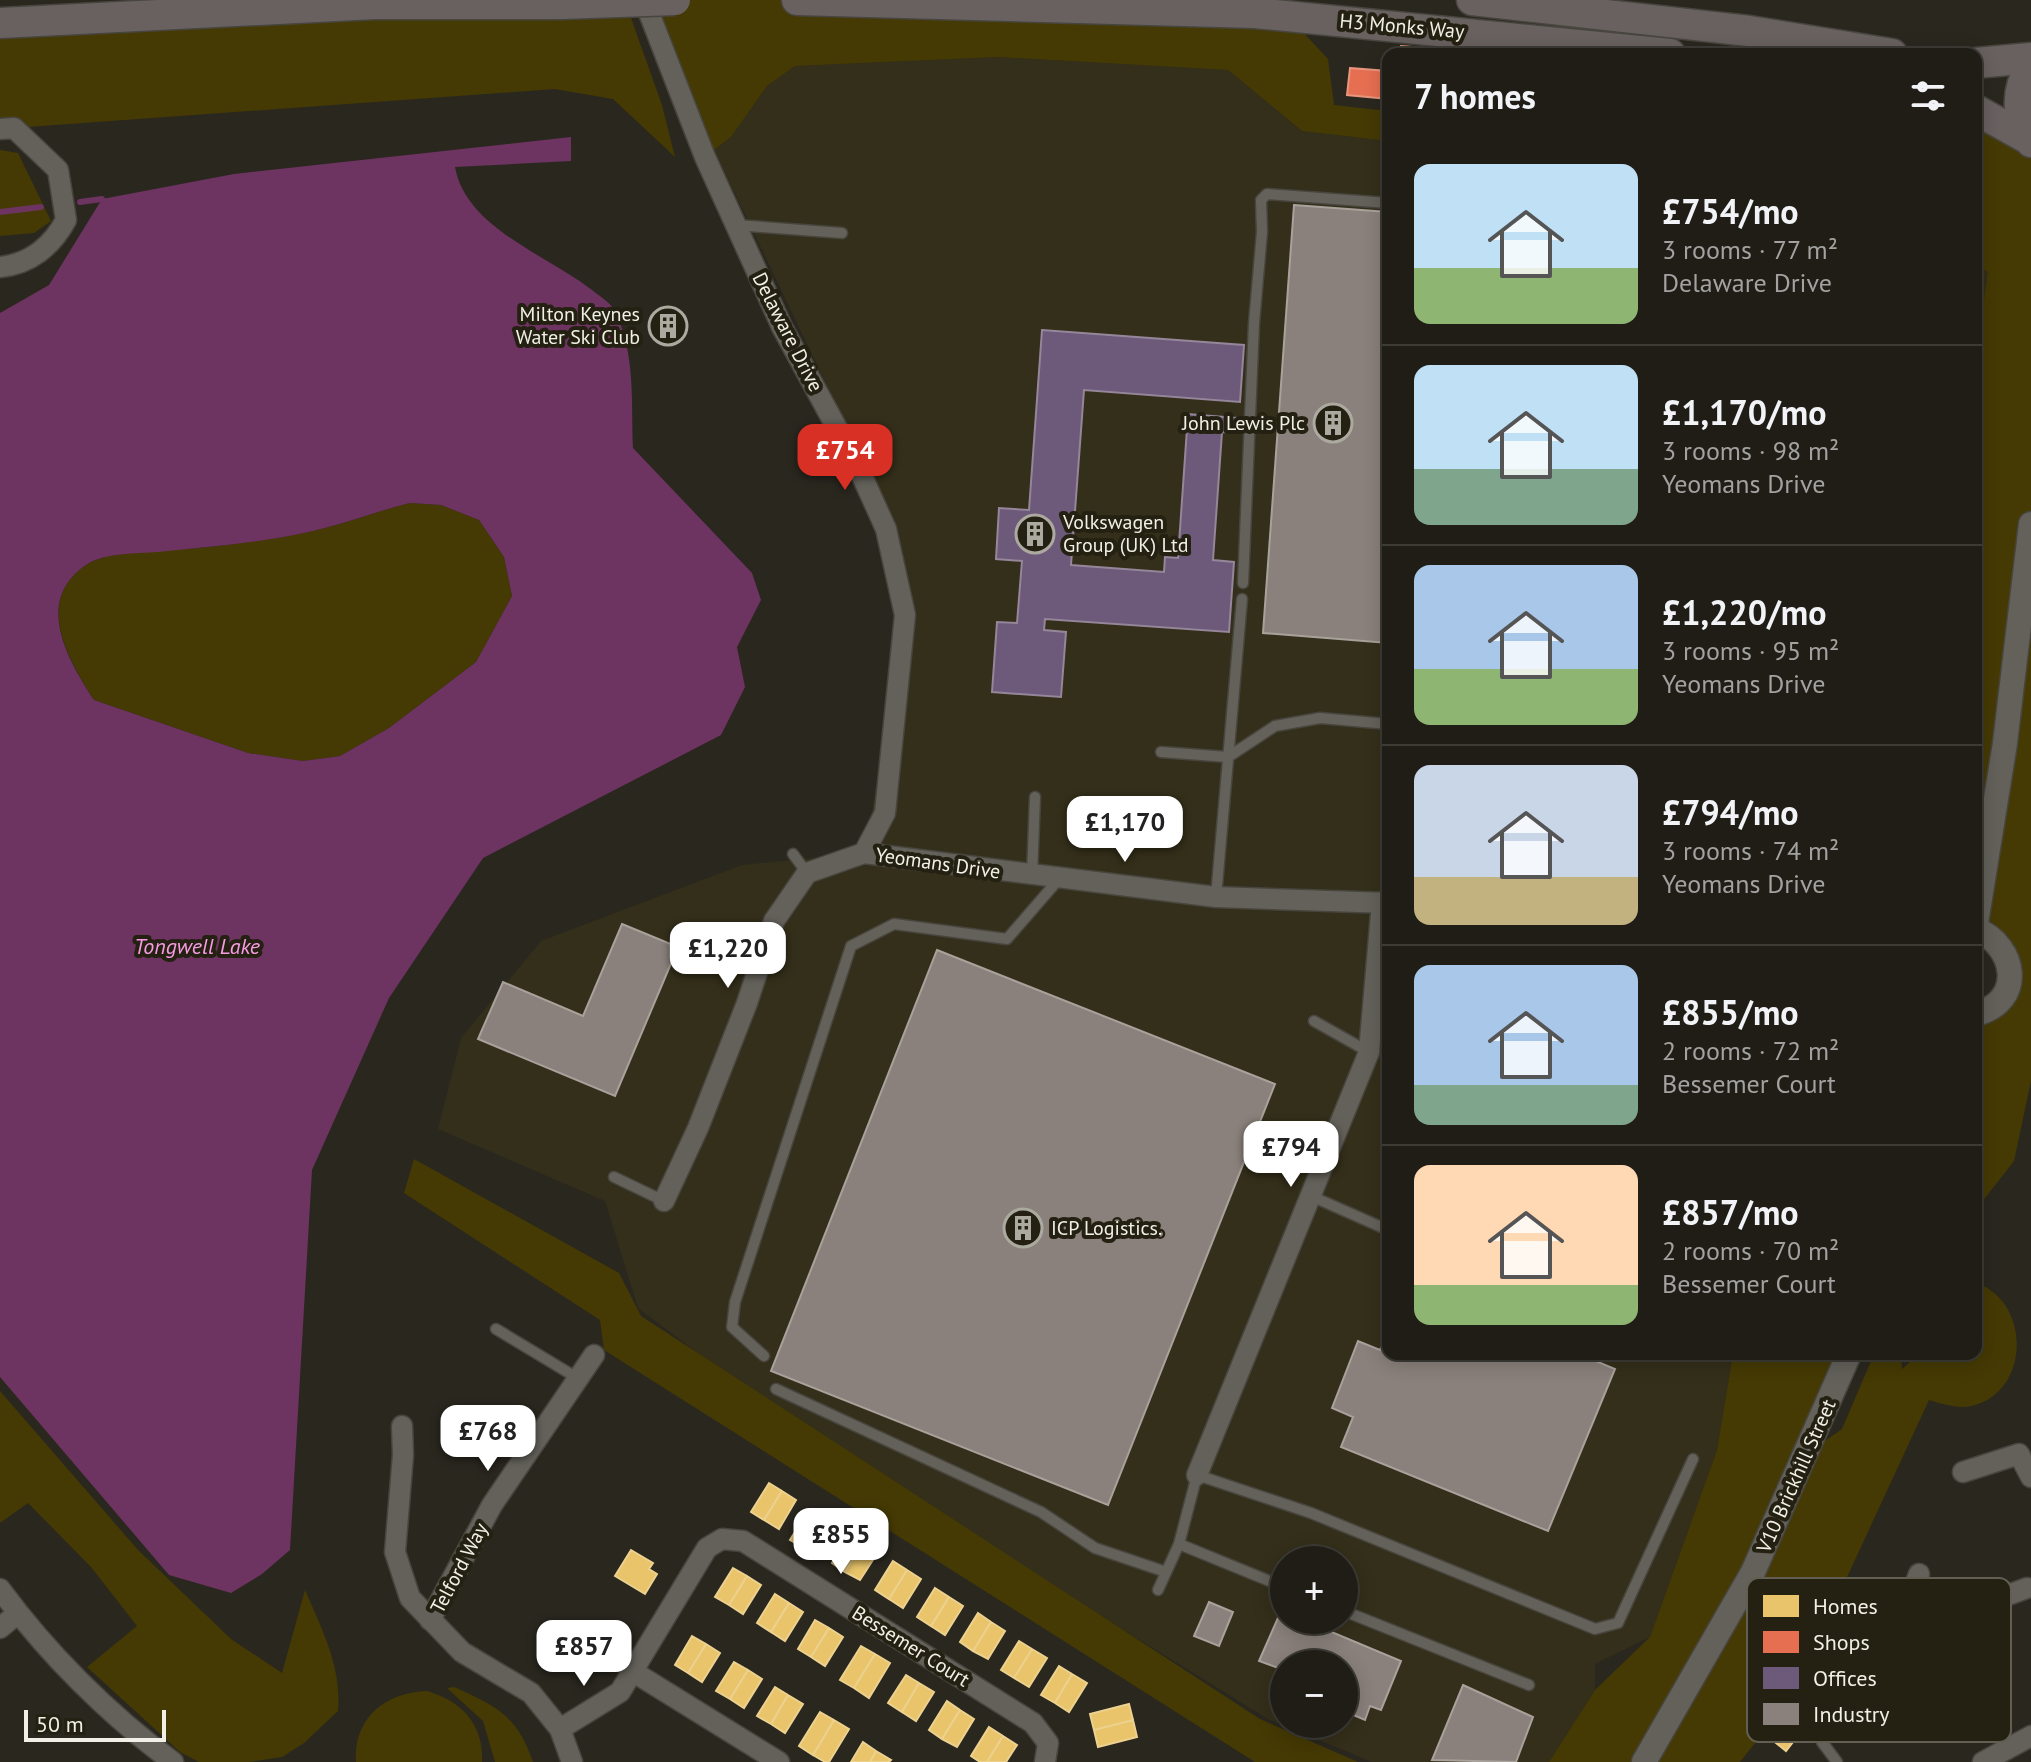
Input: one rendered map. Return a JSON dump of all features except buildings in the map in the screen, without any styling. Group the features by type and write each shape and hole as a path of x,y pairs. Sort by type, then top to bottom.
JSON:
{"main road":[{"path":"0,23 375,4 561,4 675,0"},
{"name":"H3 Monks Way","path":"797,0 1255,13 1609,48"},
{"name":"H3 Monks Way","path":"1472,0 1749,31 1857,48"},
{"path":"1982,62 2031,58"},
{"path":"2030,141 2021,120 2019,98 2031,67"},
{"path":"1982,113 2030,141"}],"street":[{"name":"Delaware Drive","path":"644,0 705,157 782,327 857,465 886,529 905,615 885,813 864,853"},
{"path":"0,267 20,265 55,239 66,220 58,170 7,129"},
{"path":"1982,886 2005,743 2031,524"},
{"name":"Yeomans Drive","path":"807,873 864,853 1216,897 1382,903"},
{"path":"664,1201 698,1128 774,921 807,873"},
{"name":"Yeomans Drive","path":"1197,1475 1369,1052 1382,931"},
{"path":"1982,932 2004,949 2021,980 1997,1003 1982,1011"},
{"name":"Telford Way","path":"430,1620 492,1505 594,1355"},
{"name":"V10 Brickhill Street","path":"1750,1578 1846,1360"},
{"path":"402,1426 395,1552 410,1598 462,1652 531,1693 560,1729 572,1762"},
{"path":"1963,1472 2019,1454 2031,1477"},
{"name":"Bessemer Court","path":"560,1729 620,1692 707,1548 722,1539 743,1541 1033,1723 1048,1743 1045,1762"},
{"name":"V10 Brickhill Street","path":"1644,1762 1747,1582"},
{"path":"0,1589 18,1613 135,1734 173,1762"},
{"path":"0,1628 18,1613"},
{"path":"632,1671 779,1762"},
{"path":"1983,1762 2011,1755 2031,1736"}],"lane":[{"path":"1243,583 1254,323 1262,232 1261,200 1267,194 1382,203"},
{"path":"736,225 842,233"},
{"path":"1216,897 1242,599"},
{"path":"1161,752 1228,757 1275,726 1320,718 1382,723"},
{"path":"1032,876 1035,797"},
{"path":"793,854 807,873"},
{"path":"764,1356 732,1327 735,1302 851,946 894,924 1007,939 1059,879"},
{"path":"743,940 765,950"},
{"path":"1314,1021 1369,1052"},
{"path":"614,1177 664,1201"},
{"path":"1311,1196 1382,1227"},
{"path":"496,1329 579,1379"},
{"path":"776,1389 1041,1512 1095,1548 1166,1572"},
{"path":"1158,1590 1179,1544 1197,1475 1311,1513 1595,1629 1618,1623 1693,1459"},
{"path":"1179,1544 1270,1581"},
{"path":"1358,1617 1529,1685"},
{"path":"1822,1742 1837,1762"}],"shaded area":[{"path":"645,0 797,0 1287,15 1328,59 1334,105 1382,110 1382,140 1302,131 1228,70 998,57 795,66 767,86 731,137 705,157"},
{"path":"626,4 662,105 675,157 613,99 555,89 0,129 0,23"},
{"path":"998,57 1228,70 1302,131 1382,140 1382,1360 1732,1360 1717,1450 1650,1637 1595,1664 1595,1690 1549,1762 1372,1762 1314,1738 1358,1738 1358,1650 1270,1650 1268,1719 807,1435 638,1308 605,1201 438,1129 461,1038 541,941 742,865 864,853 908,617 831,394 714,150 731,137 767,86 795,66"},
{"path":"1982,113 2031,142 2031,1081 2014,1161 1982,1202 1982,1007 2010,977 1982,937 1982,312 1988,272 1982,269"},
{"path":"0,150 18,153 51,221 34,233 0,236"},
{"path":"1982,269 1988,272 1982,312"},
{"path":"410,503 441,505 479,520 504,557 512,596 476,662 389,728 340,756 303,761 248,753 94,700 75,667 61,631 59,613 61,596 70,579 86,565 127,553 219,546 292,535"},
{"path":"414,1159 619,1273 641,1316 1270,1723 1270,1738 1303,1738 1358,1762 1255,1762 604,1350 600,1320 404,1193"},
{"path":"1982,1286 1994,1293 2007,1308 2017,1346 2014,1366 2005,1383 1991,1397 1972,1406 1929,1400 1847,1578 1747,1578 1747,1742 1756,1742 1740,1762 1549,1762 1595,1690 1650,1637 1717,1450 1732,1360 1847,1360 1808,1453 1842,1429 1871,1360 1901,1360 1902,1369 1912,1360 1982,1360"},
{"path":"0,1391 138,1550 231,1639 282,1673 305,1590 334,1664 338,1711 304,1743 282,1757 249,1762 199,1762 180,1752 87,1667 137,1626 91,1567 28,1503 0,1523"},
{"path":"454,1687 503,1714 520,1733 533,1762 495,1762 483,1721 447,1688"},
{"path":"427,1691 451,1701 468,1716 479,1737 482,1762 356,1762 360,1732 375,1710 398,1696"}],"water":[{"name":"Tongwell Lake","path":"571,137 571,161 455,167 462,188 491,223 574,277 612,307 621,326 629,360 633,448 752,573 761,600 737,647 745,687 721,735 483,858 389,998 312,1170 290,1550 262,1574 231,1593 169,1575 0,1377 0,313 49,285 102,199 234,174","holes":["410,503 441,505 479,520 504,557 512,596 476,662 389,728 340,756 303,761 248,753 94,700 66,649 58,613 61,596 70,579 94,561 121,554 286,536 330,527"]}],"waterway":[{"path":"80,202 102,199"},
{"path":"0,212 41,207"}],"place":[{"name":"Milton Keynes Water Ski Club","path":"668,326"},
{"name":"John Lewis Plc","path":"1333,423"},
{"name":"Volkswagen Group (UK) Ltd","path":"1035,534"},
{"name":"ICP Logistics.","path":"1023,1228"}]}
